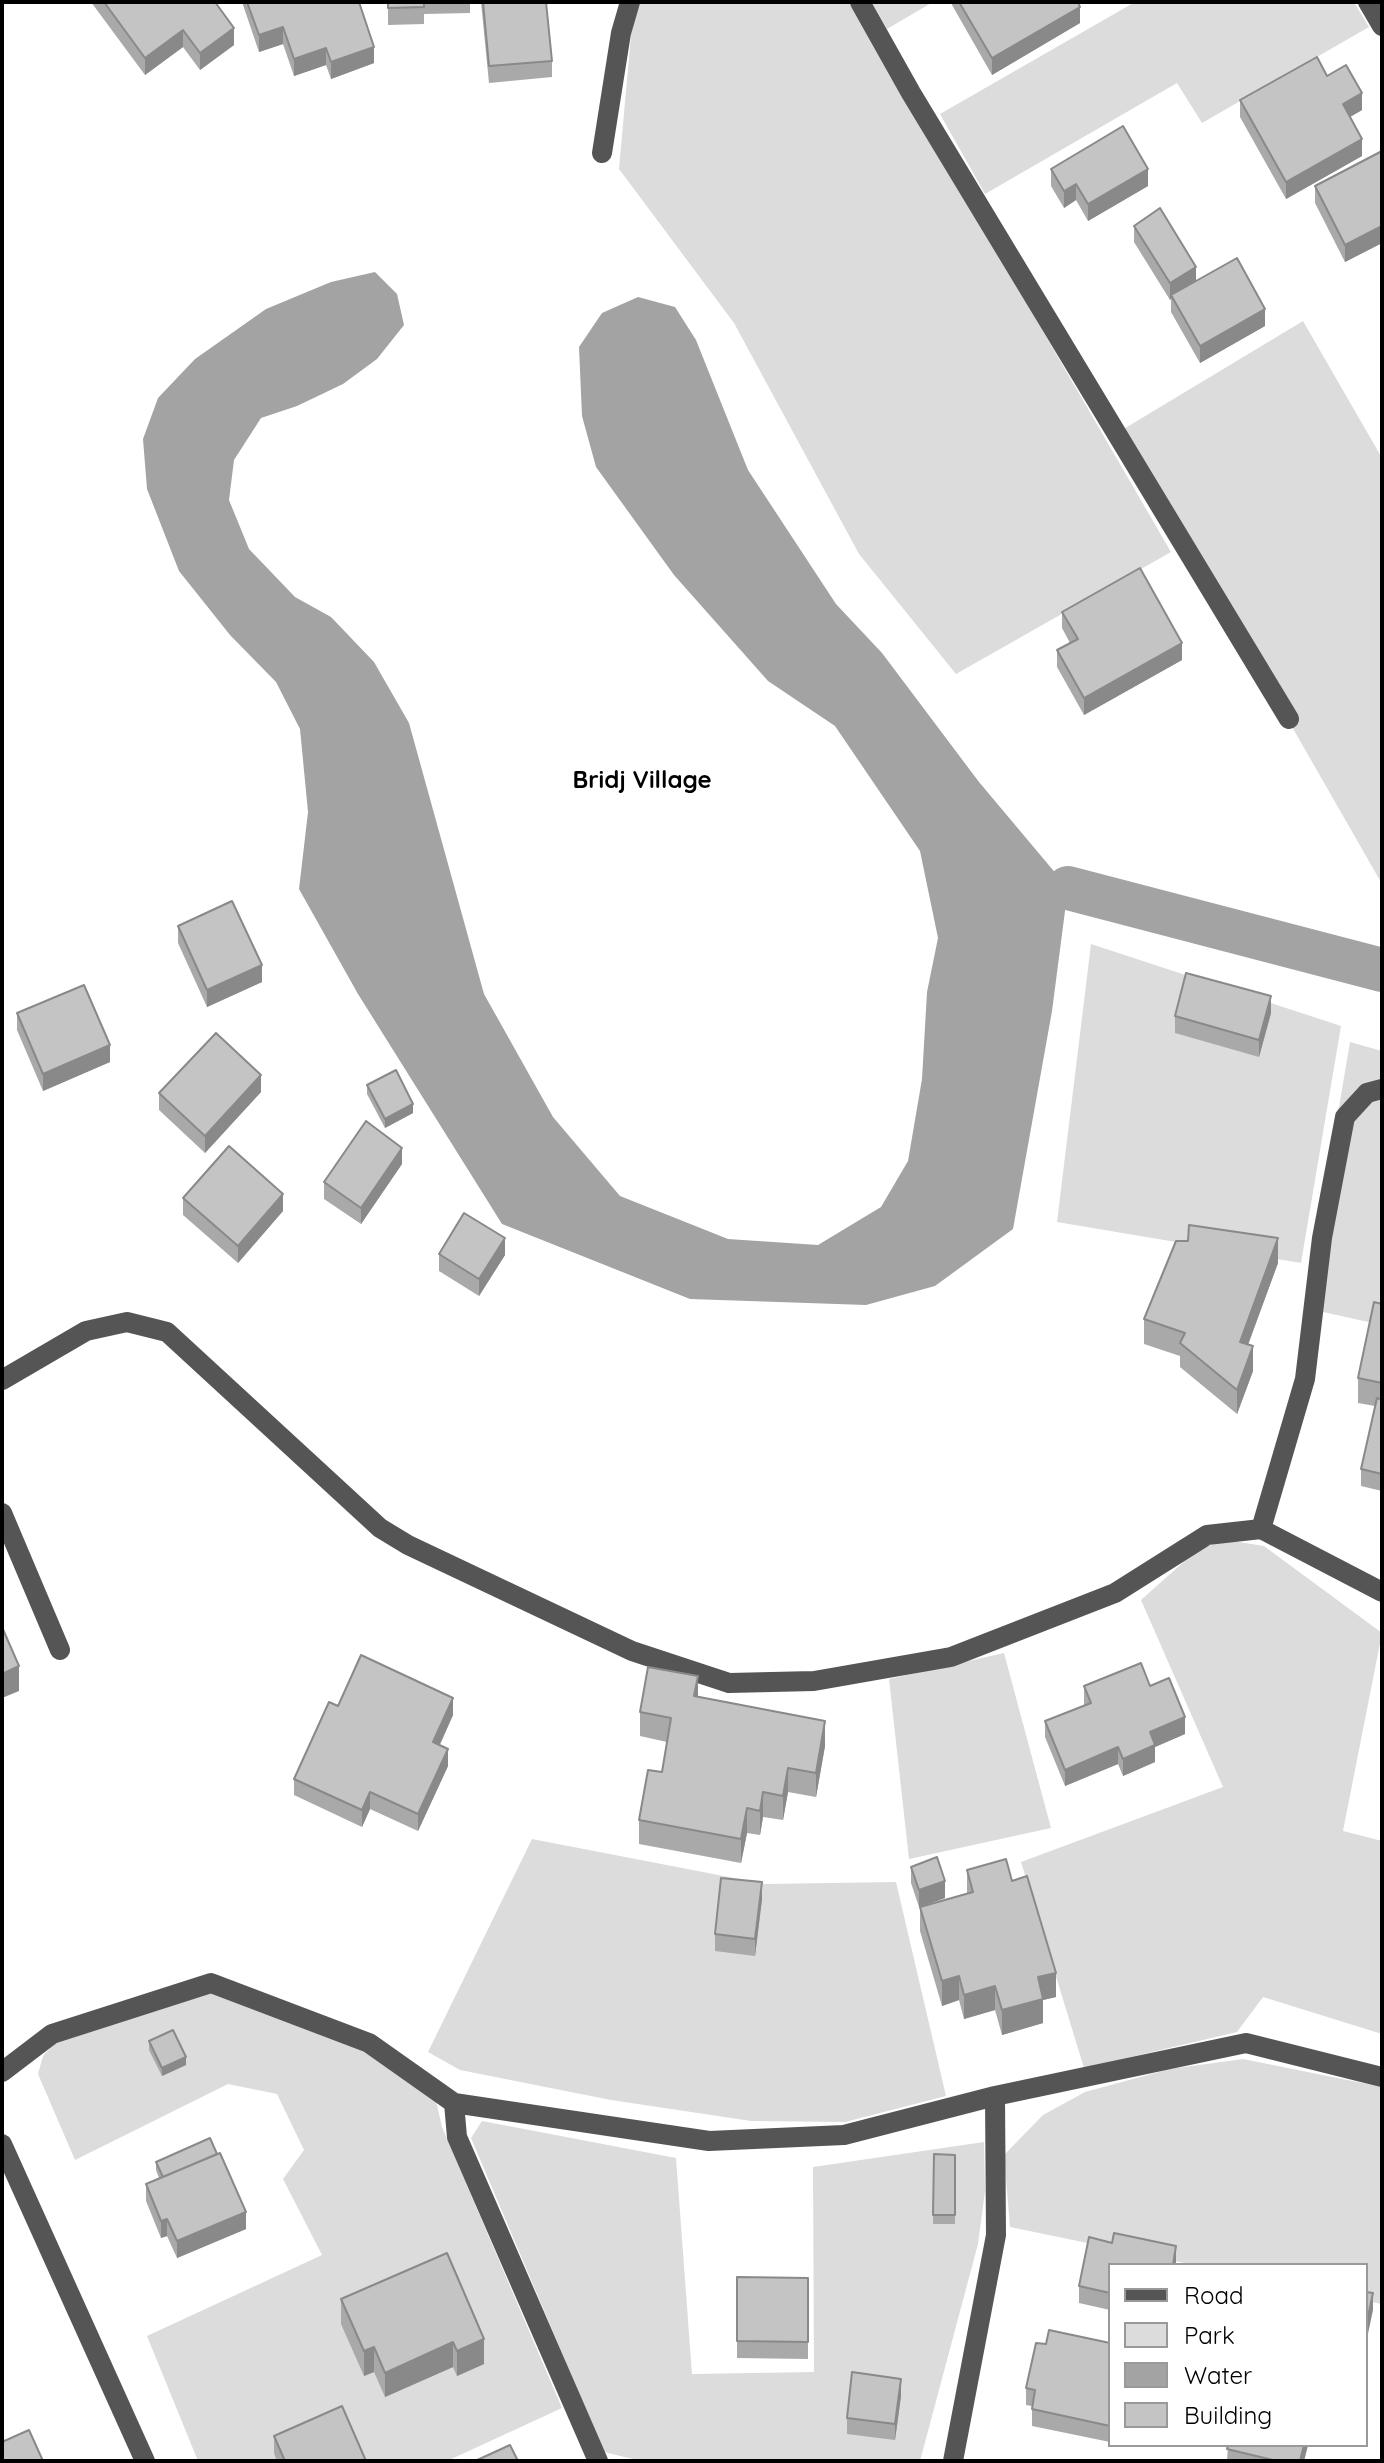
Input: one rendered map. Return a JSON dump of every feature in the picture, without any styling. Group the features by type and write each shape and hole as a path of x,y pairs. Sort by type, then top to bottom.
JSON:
{"street":[{"path":"602,153 621,33 630,2"},
{"path":"860,2 911,93 1289,719"},
{"path":"1368,2 1382,26"},
{"path":"1261,1529 1305,1379 1322,1238 1345,1117 1367,1093 1382,1089"},
{"path":"2,1380 86,1331 127,1322 167,1332 380,1528 408,1545 632,1651 729,1683 814,1681 951,1657 1115,1593 1207,1535 1261,1529 1382,1592"},
{"path":"2,1513 60,1650"},
{"path":"2,2072 52,2034 211,1983 369,2043 454,2103 709,2141 844,2135 995,2096 1246,2043 1382,2077"},
{"path":"953,2461 996,2235 995,2096"},
{"path":"454,2103 457,2137 598,2461"},
{"path":"2,2144 145,2461"}],"green space":[{"path":"634,2 852,2 1171,552 956,674 859,554 734,323 619,169"},
{"path":"872,2 933,2 887,29"},
{"path":"1135,2 1354,2 1369,27 1202,123 1177,83 985,194 940,114"},
{"path":"1303,321 1382,458 1382,884 1122,430"},
{"path":"1091,944 1341,1026 1301,1263 1057,1222"},
{"path":"1350,1042 1382,1051 1382,1325 1305,1308"},
{"path":"1226,1540 1264,1546 1382,1633 1343,1831 1382,1841 1382,2034 1263,1997 1237,2032 1084,2068 1021,1862 1223,1787 1141,1600 1197,1550"},
{"path":"1004,1653 1051,1828 909,1859 889,1679"},
{"path":"532,1839 765,1884 896,1882 946,2096 845,2122 751,2121 611,2100 460,2070 428,2052"},
{"path":"237,1983 432,2083 442,2127 562,2408 447,2461 198,2461 147,2336 322,2255 283,2179 304,2150 277,2094 228,2084 75,2160 38,2074 43,2056 56,2042"},
{"path":"1243,2059 1382,2087 1382,2304 1368,2301 1368,2263 1184,2263 1010,2227 1004,2155 1043,2115 1085,2092 1170,2069"},
{"path":"482,2121 676,2158 692,2374 814,2372 813,2167 984,2142 985,2191 978,2244 920,2461 641,2461 604,2452 471,2138"}],"water":[{"path":"375,272 397,294 404,325 377,359 343,384 297,406 261,418 234,460 229,500 249,549 295,597 331,617 374,662 409,723 484,994 553,1117 620,1196 728,1239 818,1245 881,1207 908,1161 922,1079 927,992 938,938 920,851 835,726 768,681 674,575 596,467 582,416 579,347 602,313 638,297 675,307 696,340 748,470 836,604 882,653 979,782 1068,888 1052,1011 1013,1229 935,1286 866,1305 690,1299 502,1224 358,994 299,889 308,812 300,729 276,682 230,635 179,571 147,489 143,439 158,398 195,359 266,309 331,282"}],"building":[{"path":"104,2 215,2 234,28 200,53 183,30 145,58"},
{"path":"247,2 359,2 374,47 331,62 326,48 294,59 283,27 259,35"},
{"path":"388,2 424,2 424,7 388,8"},
{"path":"483,2 546,2 552,61 489,66"},
{"path":"959,2 1078,2 1080,7 992,58"},
{"path":"1317,57 1327,76 1346,65 1362,93 1343,104 1362,139 1286,182 1240,100"},
{"path":"1123,126 1148,169 1088,204 1076,184 1064,191 1051,169"},
{"path":"1382,151 1382,226 1345,245 1315,186"},
{"path":"1160,208 1196,267 1170,283 1134,226"},
{"path":"1237,258 1265,309 1200,346 1171,295"},
{"path":"1140,568 1182,643 1084,698 1057,650 1078,639 1062,612"},
{"path":"232,901 262,965 207,990 178,926"},
{"path":"1186,973 1271,996 1259,1040 1175,1016"},
{"path":"84,985 110,1045 43,1074 17,1013"},
{"path":"216,1033 261,1075 205,1136 159,1093"},
{"path":"396,1070 413,1104 385,1119 367,1085"},
{"path":"366,1121 402,1148 361,1208 324,1182"},
{"path":"229,1146 283,1194 238,1246 183,1198"},
{"path":"464,1213 505,1238 479,1279 439,1254"},
{"path":"1189,1225 1278,1238 1240,1342 1253,1346 1237,1390 1180,1343 1185,1333 1144,1319 1176,1241 1188,1241"},
{"path":"1374,1302 1382,1304 1382,1383 1358,1378"},
{"path":"1377,1398 1382,1400 1382,1474 1361,1469"},
{"path":"2,1627 19,1666 2,1674"},
{"path":"361,1655 453,1698 433,1742 448,1749 418,1814 370,1792 362,1810 294,1779 329,1702 338,1706"},
{"path":"1141,1663 1150,1686 1169,1678 1185,1717 1150,1732 1155,1745 1123,1759 1118,1747 1065,1770 1045,1721 1091,1703 1084,1686"},
{"path":"648,1667 698,1676 694,1696 825,1721 816,1773 788,1768 783,1796 763,1792 760,1811 747,1808 741,1839 639,1820 648,1770 662,1772 671,1718 640,1712"},
{"path":"937,1857 945,1881 919,1890 911,1867"},
{"path":"1006,1859 1012,1881 1027,1876 1056,1973 1038,1977 1043,1999 1002,2010 995,1986 964,1995 959,1976 942,1981 920,1907 973,1892 967,1870"},
{"path":"721,1878 762,1882 755,1939 715,1934"},
{"path":"173,2030 186,2057 162,2068 149,2041"},
{"path":"210,2138 217,2154 163,2177 156,2162"},
{"path":"220,2153 246,2212 177,2241 167,2219 161,2221 146,2184"},
{"path":"934,2154 955,2155 955,2215 933,2215"},
{"path":"1114,2233 1176,2246 1173,2263 1108,2263 1108,2293 1079,2286 1089,2237 1112,2243"},
{"path":"447,2253 484,2339 457,2351 453,2342 385,2373 374,2347 364,2351 341,2299"},
{"path":"737,2277 808,2278 808,2342 737,2341"},
{"path":"1368,2292 1373,2293 1368,2317"},
{"path":"1049,2330 1108,2343 1108,2426 1032,2409 1035,2390 1026,2388 1036,2343 1046,2344"},
{"path":"852,2372 901,2379 895,2424 847,2418"},
{"path":"342,2406 366,2461 285,2461 274,2436"},
{"path":"29,2430 43,2461 2,2461 2,2442"},
{"path":"510,2445 518,2461 475,2461"},
{"path":"1304,2447 1300,2461 1277,2461 1227,2449"}],"waterway":[{"path":"1068,888 1382,970"}],"district":[{"name":"Bridj Village","path":"642,781"}]}
